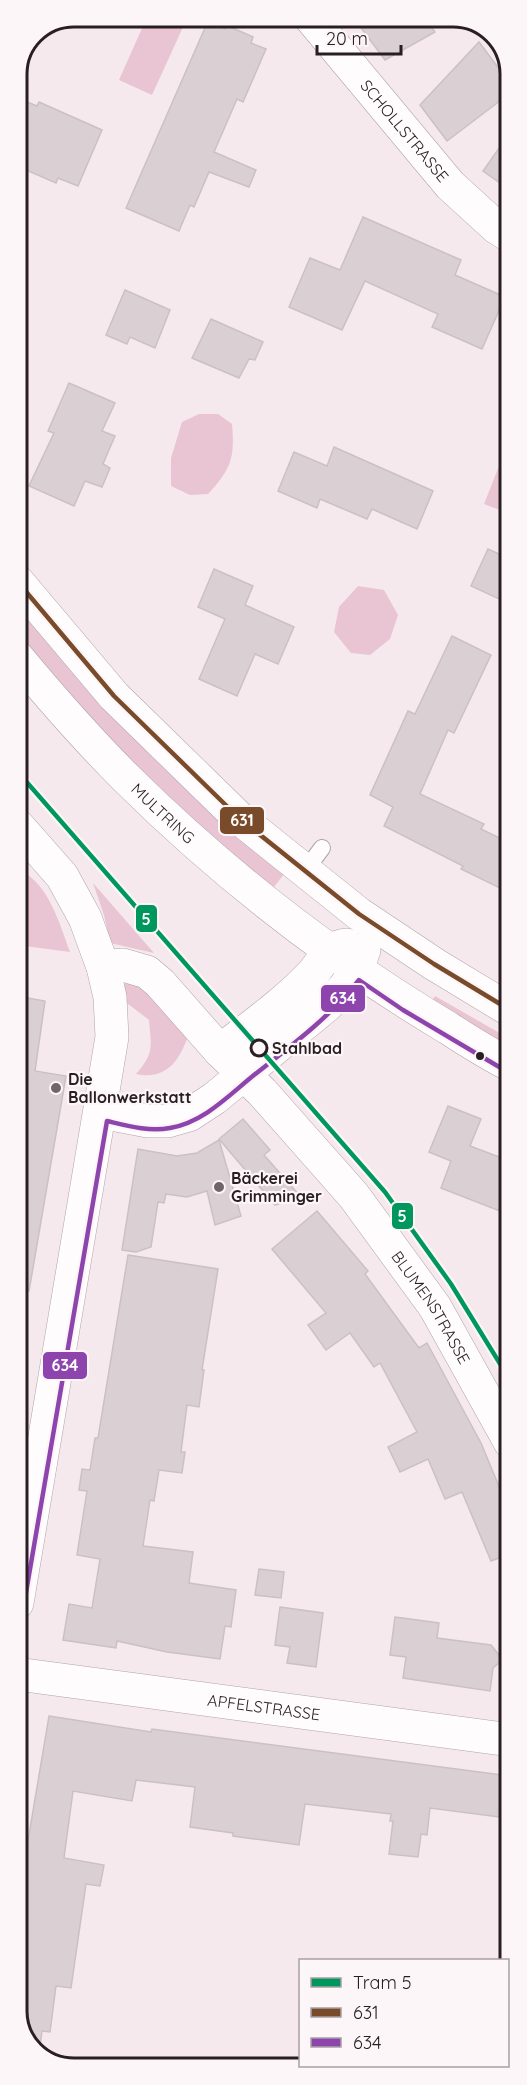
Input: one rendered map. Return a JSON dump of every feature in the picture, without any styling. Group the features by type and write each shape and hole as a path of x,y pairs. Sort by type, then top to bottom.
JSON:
{"street":[{"name":"SCHOLLSTRASSE","path":"318,27 450,185 500,230"},
{"name":"MULTRING","path":"27,593 114,696 239,818 313,860 360,944 406,1004 500,1059"},
{"name":"MULTRING","path":"27,669 76,726 171,821 275,909 329,951 360,944 434,964 500,1004"},
{"path":"27,836 62,876 85,918 103,967 110,998 112,1037 101,1112 30,1451 27,1486"},
{"path":"101,1112 168,1121 189,1115 214,1098 326,1006 344,988 360,944"},
{"path":"220,1052 300,986 321,964 329,951"},
{"name":"BLUMENSTRASSE","path":"103,967 123,965 147,972 160,983 220,1052 262,1092 361,1205 435,1307 500,1424"},
{"name":"APFELSTRASSE","path":"27,1675 500,1739"}],"shaded area":[{"path":"143,27 183,27 152,95 119,80"},
{"path":"199,414 218,414 232,424 233,446 226,470 208,494 190,495 171,486 171,458 182,422"},
{"path":"500,464 500,510 484,504"},
{"path":"358,586 384,590 398,615 390,639 370,655 351,653 334,632 339,607"},
{"path":"27,614 284,874 271,891 178,809 98,729 27,647"},
{"path":"27,874 46,895 70,952 27,946"},
{"path":"93,883 154,953 110,943 104,915"},
{"path":"134,977 190,1031 178,1058 172,1065 157,1074 136,1074 149,1054 151,1043 149,1020 119,997 120,988"},
{"path":"435,996 500,1033 500,1043 431,1003"}],"building":[{"path":"205,27 225,29 230,27 253,37 251,43 266,49 243,102 237,99 214,152 256,170 249,187 209,172 194,207 190,205 179,231 126,208"},
{"path":"360,27 431,27 435,32 385,60"},
{"path":"479,42 499,69 500,101 447,141 420,105"},
{"path":"27,102 37,106 39,102 102,130 78,186 58,178 56,183 27,170"},
{"path":"500,147 500,183 483,171"},
{"path":"363,217 461,260 455,275 500,295 500,308 482,349 432,327 438,314 365,281 342,330 289,307 310,258 340,270"},
{"path":"125,290 170,310 155,348 130,337 127,344 106,335"},
{"path":"211,319 263,342 255,360 249,359 239,378 192,358"},
{"path":"69,383 115,403 102,431 115,436 103,464 110,468 102,487 85,481 74,506 29,486 54,433 48,431"},
{"path":"334,447 433,491 417,529 372,509 367,519 320,499 317,508 278,491 294,452 327,466"},
{"path":"488,549 500,554 500,599 471,586"},
{"path":"214,569 253,586 245,605 294,627 278,664 255,654 237,696 199,679 225,619 198,607"},
{"path":"452,636 491,655 454,733 448,730 420,794 484,824 481,829 500,838 500,888 461,869 463,866 384,826 393,807 370,795 408,711 415,714"},
{"path":"27,998 45,1001 35,1071 66,1076 29,1291 27,1291"},
{"path":"448,1106 481,1119 470,1146 500,1157 500,1211 441,1188 451,1161 429,1152"},
{"path":"243,1119 270,1150 264,1155 300,1196 275,1205 219,1139"},
{"path":"219,1140 241,1216 215,1225 207,1191 187,1197 166,1194 164,1203 158,1202 151,1247 136,1252 122,1250 138,1149 177,1156 197,1153"},
{"path":"317,1211 368,1271 365,1274 419,1348 427,1343 481,1443 500,1489 500,1558 491,1561 462,1492 445,1499 428,1459 400,1472 388,1447 417,1432 380,1363 374,1367 350,1333 326,1350 308,1325 326,1313 272,1249"},
{"path":"128,1255 218,1269 202,1370 204,1370 199,1407 187,1405 181,1452 185,1452 182,1473 159,1470 154,1501 150,1500 143,1546 193,1552 189,1583 236,1590 231,1627 225,1626 220,1659 167,1652 117,1641 116,1648 63,1640 69,1604 92,1608 100,1559 77,1555 87,1491 79,1490 82,1469 90,1470 95,1438 98,1438"},
{"path":"259,1569 284,1572 281,1598 255,1595"},
{"path":"280,1607 323,1613 316,1667 287,1663 290,1647 275,1645"},
{"path":"395,1617 439,1623 437,1638 491,1645 500,1656 500,1662 493,1668 490,1691 403,1678 406,1657 390,1655"},
{"path":"49,1716 151,1732 152,1729 500,1775 500,1817 430,1808 427,1835 421,1834 418,1857 389,1854 393,1821 390,1821 391,1814 305,1804 299,1845 233,1836 233,1833 190,1827 195,1787 136,1780 132,1801 73,1791 64,1858 104,1865 100,1886 86,1884 71,1988 56,1986 50,2032 42,2031 40,2043 33,2034 27,2011 27,1847"}],"tram line":[{"name":"5","path":"27,782 385,1192 451,1284 500,1364"}],"transit line":[{"name":"631","path":"27,593 114,696 239,818 359,914 434,964 500,1004"},
{"name":"634","path":"27,1587 107,1121 138,1128 162,1129 182,1125 205,1114 309,1031 359,980 403,1010 500,1067"}],"place":[{"name":"Stahlbad","path":"259,1048"},
{"name":"Die Ballonwerkstatt","path":"56,1088"},
{"name":"Bäckerei Grimminger","path":"219,1187"}]}
